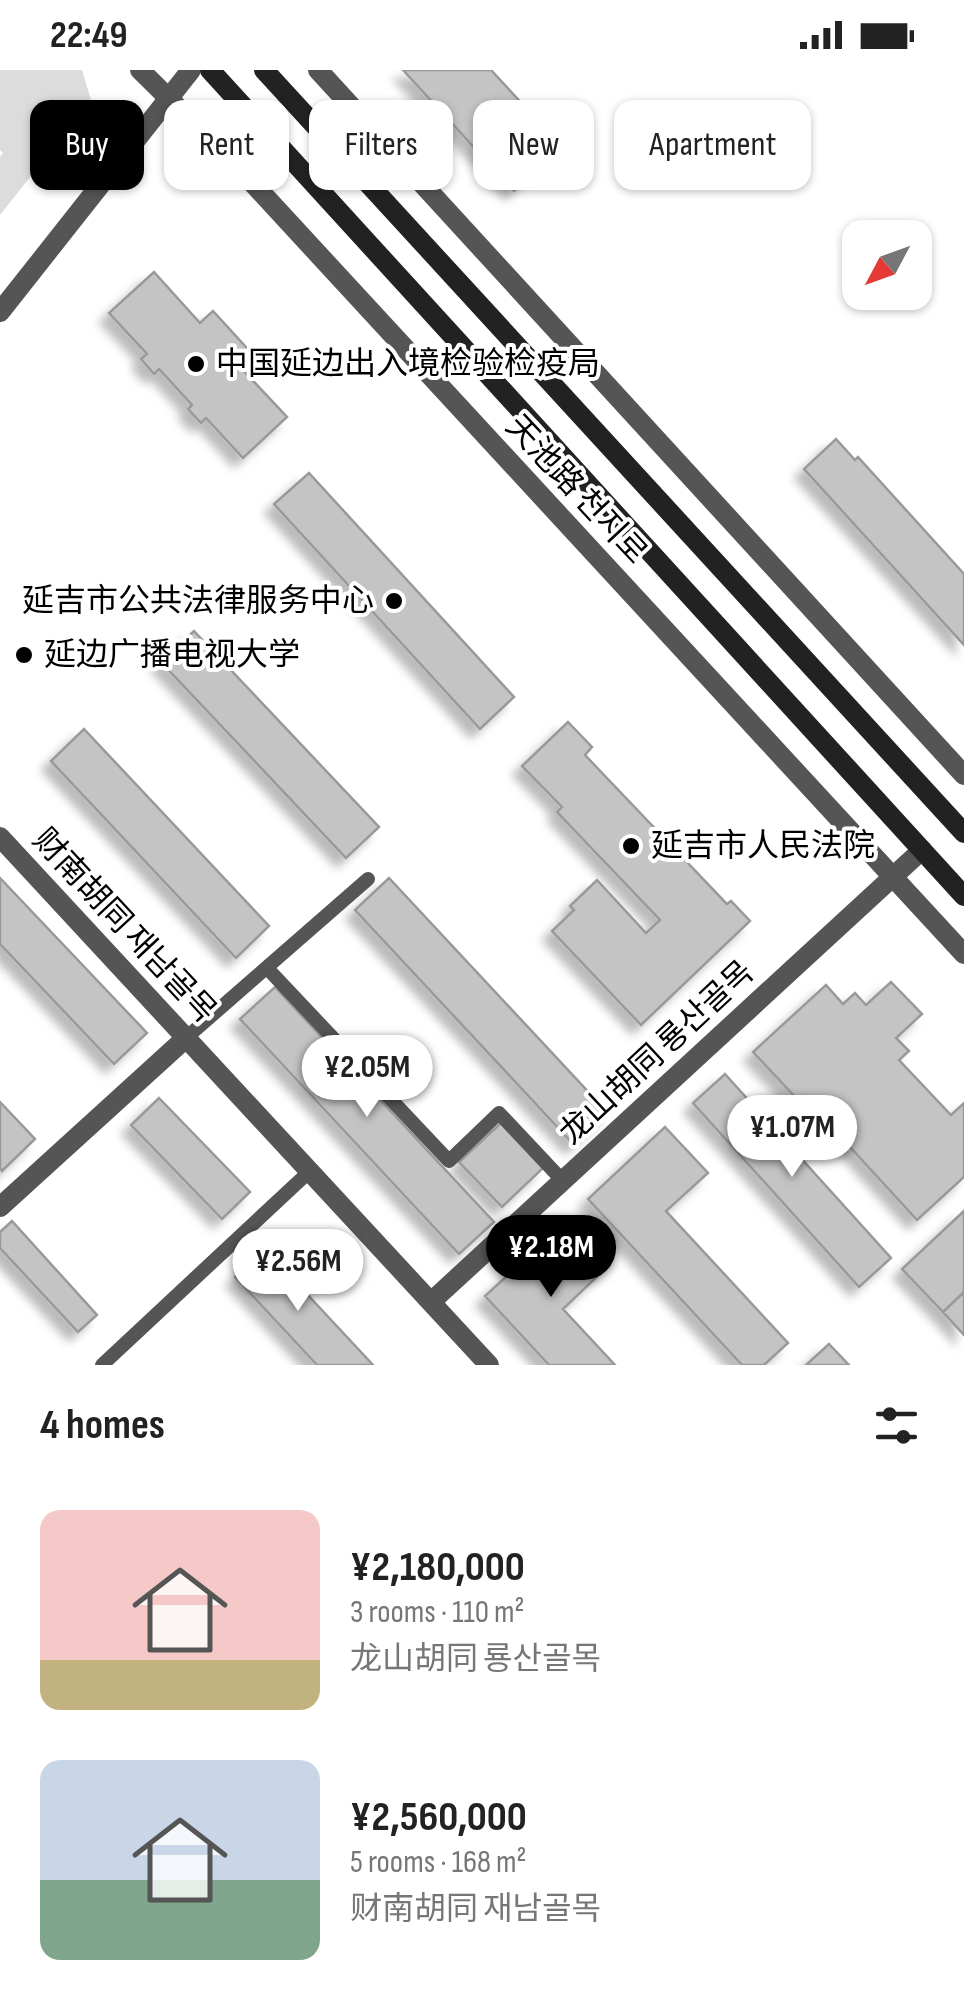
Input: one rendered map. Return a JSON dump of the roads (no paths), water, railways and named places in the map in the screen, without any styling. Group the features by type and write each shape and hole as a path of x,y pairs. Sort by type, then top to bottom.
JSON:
{"main road":[{"name":"天池路 천지로","path":"210,70 964,896"},
{"name":"天池路 천지로","path":"264,70 964,834"}],"street":[{"name":"天池路 천지로","path":"140,70 168,100"},
{"path":"168,100 191,70"},
{"path":"318,70 964,774"},
{"path":"0,312 164,105"},
{"name":"天池路 천지로","path":"259,190 964,954"},
{"name":"财南胡同 재남골목","path":"0,837 489,1365"},
{"name":"龙山胡同 룡산골목","path":"432,1301 922,850"},
{"path":"0,1207 188,1038"}],"lane":[{"path":"188,1038 368,879"},
{"path":"267,968 449,1161 499,1114 562,1181"},
{"path":"102,1365 311,1170"}],"place":[{"name":"中国延边出入境检验检疫局","path":"196,364"},
{"name":"延吉市公共法律服务中心","path":"394,601"},
{"name":"延边广播电视大学","path":"24,655"},
{"name":"延吉市人民法院","path":"631,846"}]}
